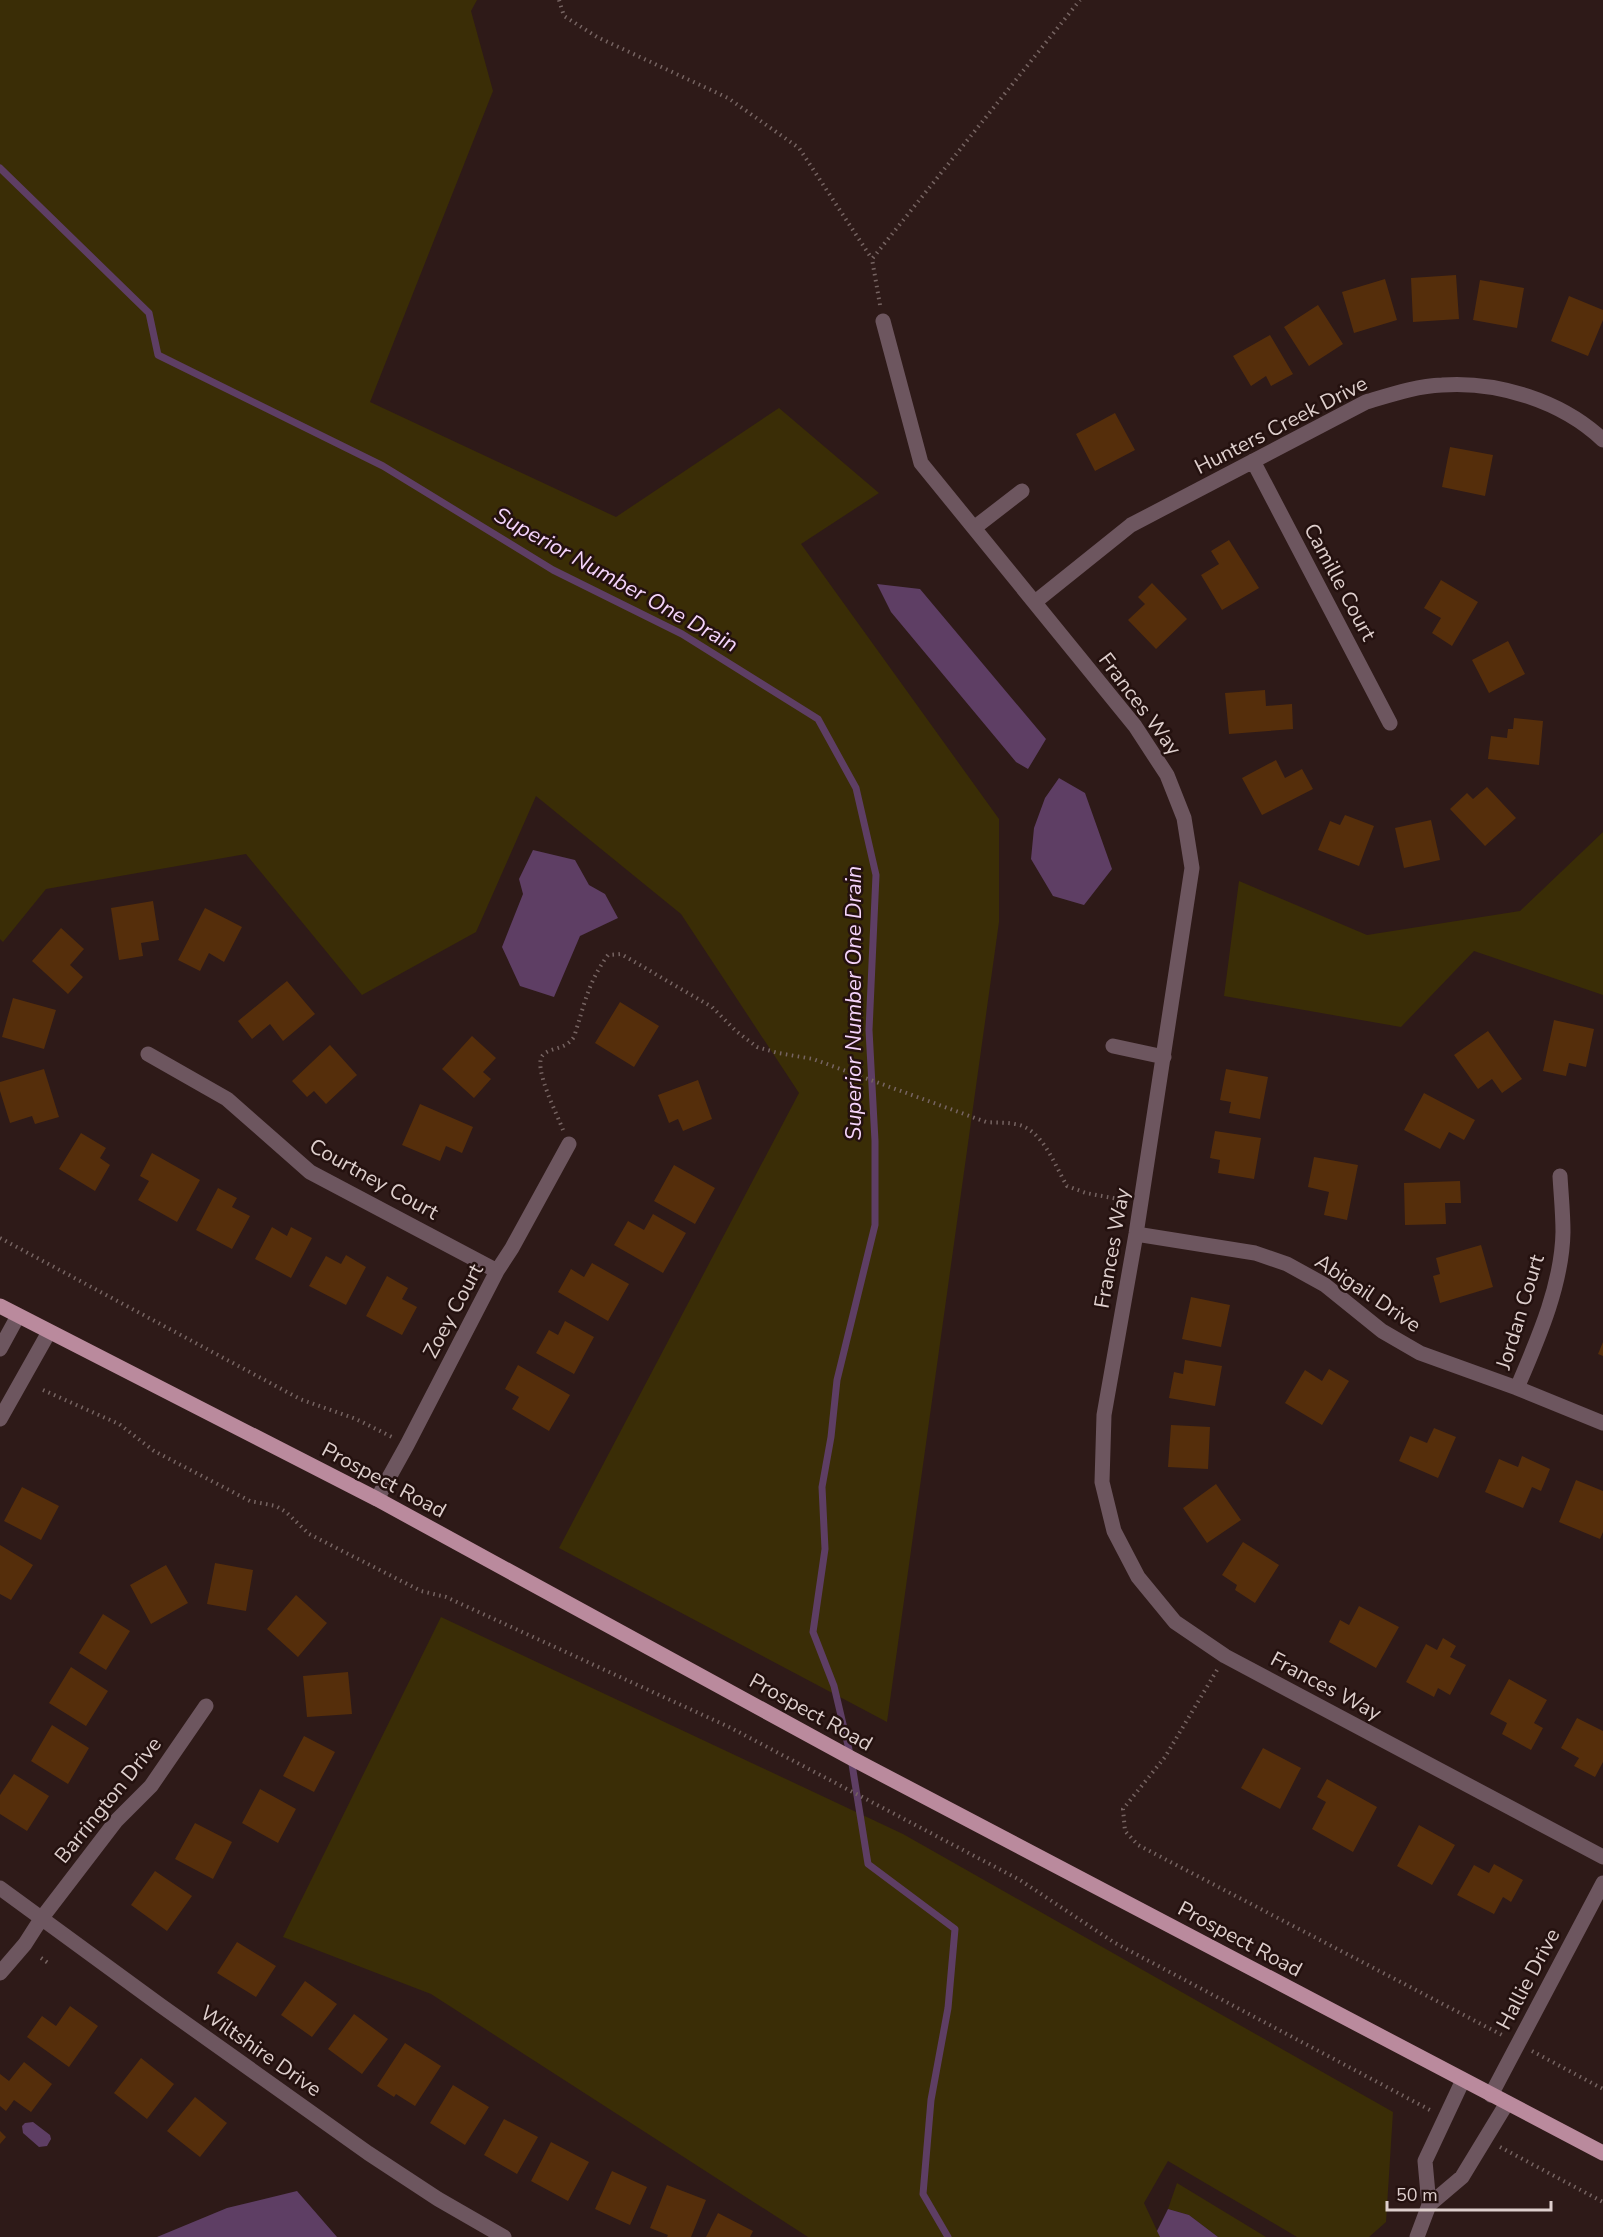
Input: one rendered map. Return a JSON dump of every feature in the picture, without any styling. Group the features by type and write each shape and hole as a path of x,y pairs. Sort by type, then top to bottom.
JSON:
{"main road":[{"name":"Prospect Road","path":"0,1306 377,1499 851,1758 1603,2153"}],"street":[{"name":"Frances Way","path":"883,321 921,463 1135,726 1167,775 1184,818 1192,868 1141,1203 1104,1415 1102,1482 1114,1532 1138,1577 1174,1622 1225,1656 1603,1857"},
{"name":"Hunters Creek Drive","path":"1035,602 1131,525 1366,402 1402,391 1442,384 1484,386 1528,396 1567,412 1603,440"},
{"name":"Camille Court","path":"1253,461 1390,723"},
{"path":"974,528 1022,491"},
{"path":"1113,1046 1164,1057"},
{"name":"Courtney Court","path":"148,1054 227,1099 310,1172 497,1271"},
{"name":"Zoey Court","path":"377,1499 497,1271 569,1144"},
{"name":"Jordan Court","path":"1517,1388 1543,1322 1558,1271 1563,1233 1560,1176"},
{"name":"Abigail Drive","path":"1136,1233 1255,1254 1287,1264 1325,1285 1382,1331 1420,1353 1517,1388 1603,1423"},
{"path":"0,1349 18,1316"},
{"path":"0,1419 49,1332"},
{"name":"Barrington Drive","path":"0,1973 25,1944 41,1919 116,1821 151,1786 206,1706"},
{"name":"Hallie Drive","path":"1491,2095 1603,1883"},
{"name":"Wiltshire Drive","path":"0,1888 368,2153 438,2199 504,2237"},
{"path":"1416,2237 1429,2205 1425,2162 1463,2080"},
{"path":"1429,2205 1462,2177 1507,2103"}],"path":[{"path":"559,0 564,16 597,37 728,98 799,148 872,258 883,321"},
{"path":"872,258 1080,0"},
{"path":"569,1144 540,1074 539,1063 541,1056 548,1051 564,1047 574,1037 587,992 608,955 621,954 712,1007 736,1031 757,1047 813,1059 986,1122 1016,1124 1038,1136 1067,1186 1086,1193 1141,1203"},
{"path":"0,1238 300,1399 356,1419 390,1436"},
{"path":"43,1390 119,1424 154,1451 250,1501 276,1506 286,1512 309,1534 421,1591 446,1597 729,1727 1020,1880 1115,1943 1445,2118"},
{"path":"1225,1656 1165,1757 1123,1809 1125,1831 1138,1845 1603,2088"},
{"path":"41,1958 48,1963"},
{"path":"1485,2139 1603,2202"}],"shaded area":[{"path":"0,0 477,0 471,11 493,91 370,402 616,517 779,408 879,493 801,544 999,819 999,922 887,1722 559,1548 799,1093 681,914 536,796 476,932 362,995 246,854 46,889 3,942 0,939"},
{"path":"877,584 920,589 1046,739 1028,769 1016,762 891,612"},
{"path":"1059,778 1085,793 1112,869 1084,905 1053,896 1031,859 1034,828 1045,798"},
{"path":"1603,832 1603,995 1474,951 1401,1027 1224,996 1239,881 1367,935 1520,911"},
{"path":"533,850 575,860 589,885 605,894 618,918 580,936 554,997 520,986 502,947 523,894 519,879"},
{"path":"441,1617 903,1834 1393,2112 1386,2222 1369,2237 1297,2237 1168,2161 1144,2203 1160,2237 808,2237 431,1994 283,1937"},
{"path":"33,2122 50,2135 51,2139 47,2146 39,2147 23,2133 22,2126"},
{"path":"1177,2183 1266,2237 1218,2237 1189,2215 1168,2209"},
{"path":"297,2191 337,2237 157,2237 227,2208"},
{"path":"1168,2209 1189,2215 1218,2237 1160,2237 1157,2231"}],"building":[{"path":"1456,275 1459,319 1413,322 1411,278"},
{"path":"1385,279 1397,320 1354,333 1342,292"},
{"path":"1480,280 1524,288 1517,328 1473,320"},
{"path":"1569,296 1603,310 1603,320 1588,356 1551,341"},
{"path":"1318,305 1343,344 1309,366 1284,327"},
{"path":"1270,335 1293,374 1271,386 1266,376 1251,386 1233,356"},
{"path":"1115,413 1135,450 1095,471 1076,434"},
{"path":"1450,447 1493,455 1485,496 1442,487"},
{"path":"1229,540 1259,588 1222,610 1201,575 1219,564 1211,551"},
{"path":"1441,580 1478,602 1452,646 1432,633 1441,618 1424,608"},
{"path":"1152,583 1187,619 1156,649 1128,620 1145,604 1138,597"},
{"path":"1508,641 1525,674 1489,693 1472,660"},
{"path":"1265,690 1266,706 1292,704 1293,729 1229,734 1225,693"},
{"path":"1514,718 1543,721 1539,765 1488,759 1491,736 1507,738 1508,729 1513,729"},
{"path":"1276,760 1285,778 1302,769 1313,789 1262,815 1242,778"},
{"path":"1487,787 1516,818 1485,846 1450,809 1467,793 1473,799"},
{"path":"1345,815 1374,826 1359,866 1318,850 1330,821 1340,825"},
{"path":"1431,820 1440,860 1404,868 1395,828"},
{"path":"153,901 159,940 141,943 143,956 119,960 111,908"},
{"path":"205,908 242,927 224,962 209,953 200,971 178,960"},
{"path":"61,928 84,949 70,965 83,977 68,994 32,961"},
{"path":"287,981 315,1014 283,1041 270,1024 252,1039 238,1021"},
{"path":"13,998 56,1010 44,1049 2,1037"},
{"path":"620,1002 659,1026 634,1067 595,1043"},
{"path":"1554,1020 1594,1029 1586,1067 1569,1063 1566,1076 1543,1071"},
{"path":"1488,1031 1522,1079 1502,1093 1492,1079 1478,1089 1454,1055"},
{"path":"472,1036 496,1058 483,1072 491,1079 474,1098 442,1069"},
{"path":"330,1045 357,1075 326,1104 314,1091 307,1097 292,1081"},
{"path":"44,1069 59,1117 35,1124 32,1116 10,1123 0,1091 0,1082"},
{"path":"1226,1069 1268,1077 1260,1119 1229,1113 1231,1102 1220,1100"},
{"path":"698,1080 712,1119 683,1131 678,1119 669,1123 658,1095"},
{"path":"1424,1093 1475,1120 1464,1140 1449,1132 1440,1149 1404,1130"},
{"path":"420,1104 473,1127 462,1153 446,1146 440,1161 402,1145"},
{"path":"1215,1131 1261,1138 1254,1179 1218,1173 1220,1160 1210,1158"},
{"path":"81,1133 106,1148 100,1158 110,1165 95,1191 59,1169"},
{"path":"152,1153 200,1180 177,1222 138,1200 149,1181 140,1176"},
{"path":"1314,1157 1358,1165 1347,1220 1324,1215 1329,1192 1308,1187"},
{"path":"674,1165 715,1188 695,1224 654,1201"},
{"path":"1460,1181 1461,1203 1445,1203 1446,1224 1405,1225 1404,1183"},
{"path":"218,1188 237,1198 232,1207 250,1216 232,1249 196,1230"},
{"path":"653,1214 686,1233 663,1273 614,1245 628,1221 644,1230"},
{"path":"272,1227 287,1236 291,1227 312,1238 291,1278 255,1259"},
{"path":"1481,1245 1493,1287 1440,1303 1433,1276 1440,1274 1436,1258"},
{"path":"346,1255 366,1267 346,1305 309,1286 326,1256 341,1264"},
{"path":"592,1263 629,1284 608,1321 558,1292 571,1269 584,1277"},
{"path":"387,1276 408,1288 402,1299 417,1307 402,1335 366,1316"},
{"path":"1191,1297 1230,1305 1221,1347 1182,1339"},
{"path":"565,1321 594,1337 574,1374 536,1353 549,1330 558,1335"},
{"path":"1603,1342 1603,1356 1598,1354"},
{"path":"1185,1360 1222,1366 1215,1406 1169,1398 1174,1372 1183,1374"},
{"path":"518,1365 570,1395 549,1431 512,1409 519,1397 505,1389"},
{"path":"1329,1369 1349,1381 1322,1425 1285,1403 1305,1370 1322,1381"},
{"path":"1171,1425 1210,1427 1208,1469 1168,1467"},
{"path":"1434,1428 1456,1437 1438,1478 1399,1461 1410,1436 1427,1443"},
{"path":"1522,1456 1550,1469 1541,1491 1532,1487 1523,1508 1485,1492 1499,1459 1518,1467"},
{"path":"1576,1480 1603,1491 1603,1532 1600,1539 1559,1522"},
{"path":"1216,1484 1241,1520 1207,1543 1183,1508"},
{"path":"22,1487 59,1506 41,1540 4,1521"},
{"path":"1243,1542 1279,1565 1255,1603 1235,1590 1237,1585 1222,1575"},
{"path":"0,1545 33,1565 11,1600 0,1594"},
{"path":"215,1563 253,1570 246,1611 207,1604"},
{"path":"166,1565 188,1603 151,1624 130,1585"},
{"path":"296,1595 327,1623 298,1657 267,1629"},
{"path":"1359,1606 1399,1627 1376,1668 1329,1642 1340,1620 1349,1625"},
{"path":"103,1614 130,1631 106,1670 79,1653"},
{"path":"1443,1638 1456,1646 1450,1657 1466,1665 1450,1695 1438,1688 1434,1697 1406,1682 1426,1644 1437,1650"},
{"path":"71,1667 108,1691 86,1726 49,1703"},
{"path":"348,1672 352,1714 307,1717 303,1676"},
{"path":"1509,1679 1547,1700 1534,1723 1543,1728 1531,1750 1502,1734 1507,1723 1490,1714"},
{"path":"1577,1718 1603,1731 1603,1762 1595,1777 1574,1766 1579,1758 1561,1748"},
{"path":"52,1725 89,1748 68,1784 31,1761"},
{"path":"304,1736 335,1752 314,1792 283,1776"},
{"path":"1263,1748 1301,1768 1280,1809 1241,1788"},
{"path":"14,1774 49,1796 27,1831 0,1814 0,1795"},
{"path":"1327,1779 1377,1807 1353,1852 1312,1829 1326,1802 1317,1797"},
{"path":"260,1789 296,1809 278,1843 242,1823"},
{"path":"195,1823 232,1842 213,1879 175,1859"},
{"path":"1419,1825 1455,1845 1432,1885 1397,1866"},
{"path":"1494,1864 1523,1880 1511,1902 1503,1897 1494,1914 1457,1895 1474,1865 1489,1873"},
{"path":"155,1871 192,1896 167,1931 131,1905"},
{"path":"237,1942 276,1966 256,1997 217,1973"},
{"path":"305,1981 337,2004 312,2037 281,2015"},
{"path":"70,2006 98,2026 69,2067 27,2037 42,2016 56,2026"},
{"path":"354,2014 388,2039 362,2074 328,2049"},
{"path":"405,2043 441,2066 415,2106 396,2094 394,2097 377,2086"},
{"path":"141,2058 174,2084 147,2119 114,2093"},
{"path":"24,2062 52,2084 31,2112 14,2100 6,2111 0,2106 0,2074 9,2081"},
{"path":"453,2085 489,2107 465,2145 430,2123"},
{"path":"195,2097 227,2123 200,2157 167,2131"},
{"path":"504,2119 538,2137 517,2174 484,2155"},
{"path":"0,2131 6,2137 0,2144"},
{"path":"551,2142 589,2162 568,2201 531,2181"},
{"path":"612,2171 647,2187 630,2225 595,2209"},
{"path":"667,2185 706,2200 691,2237 667,2237 668,2235 650,2228"},
{"path":"718,2213 753,2231 750,2237 706,2237"}],"waterway":[{"name":"Superior Number One Drain","path":"0,168 149,313 158,355 383,466 553,570 682,634 818,719 856,788 876,875 869,1030 875,1141 875,1225 837,1380 831,1437 822,1487 825,1549 813,1632 834,1686 851,1758 868,1864 955,1929 948,2008 931,2100 923,2194 948,2237"}]}
